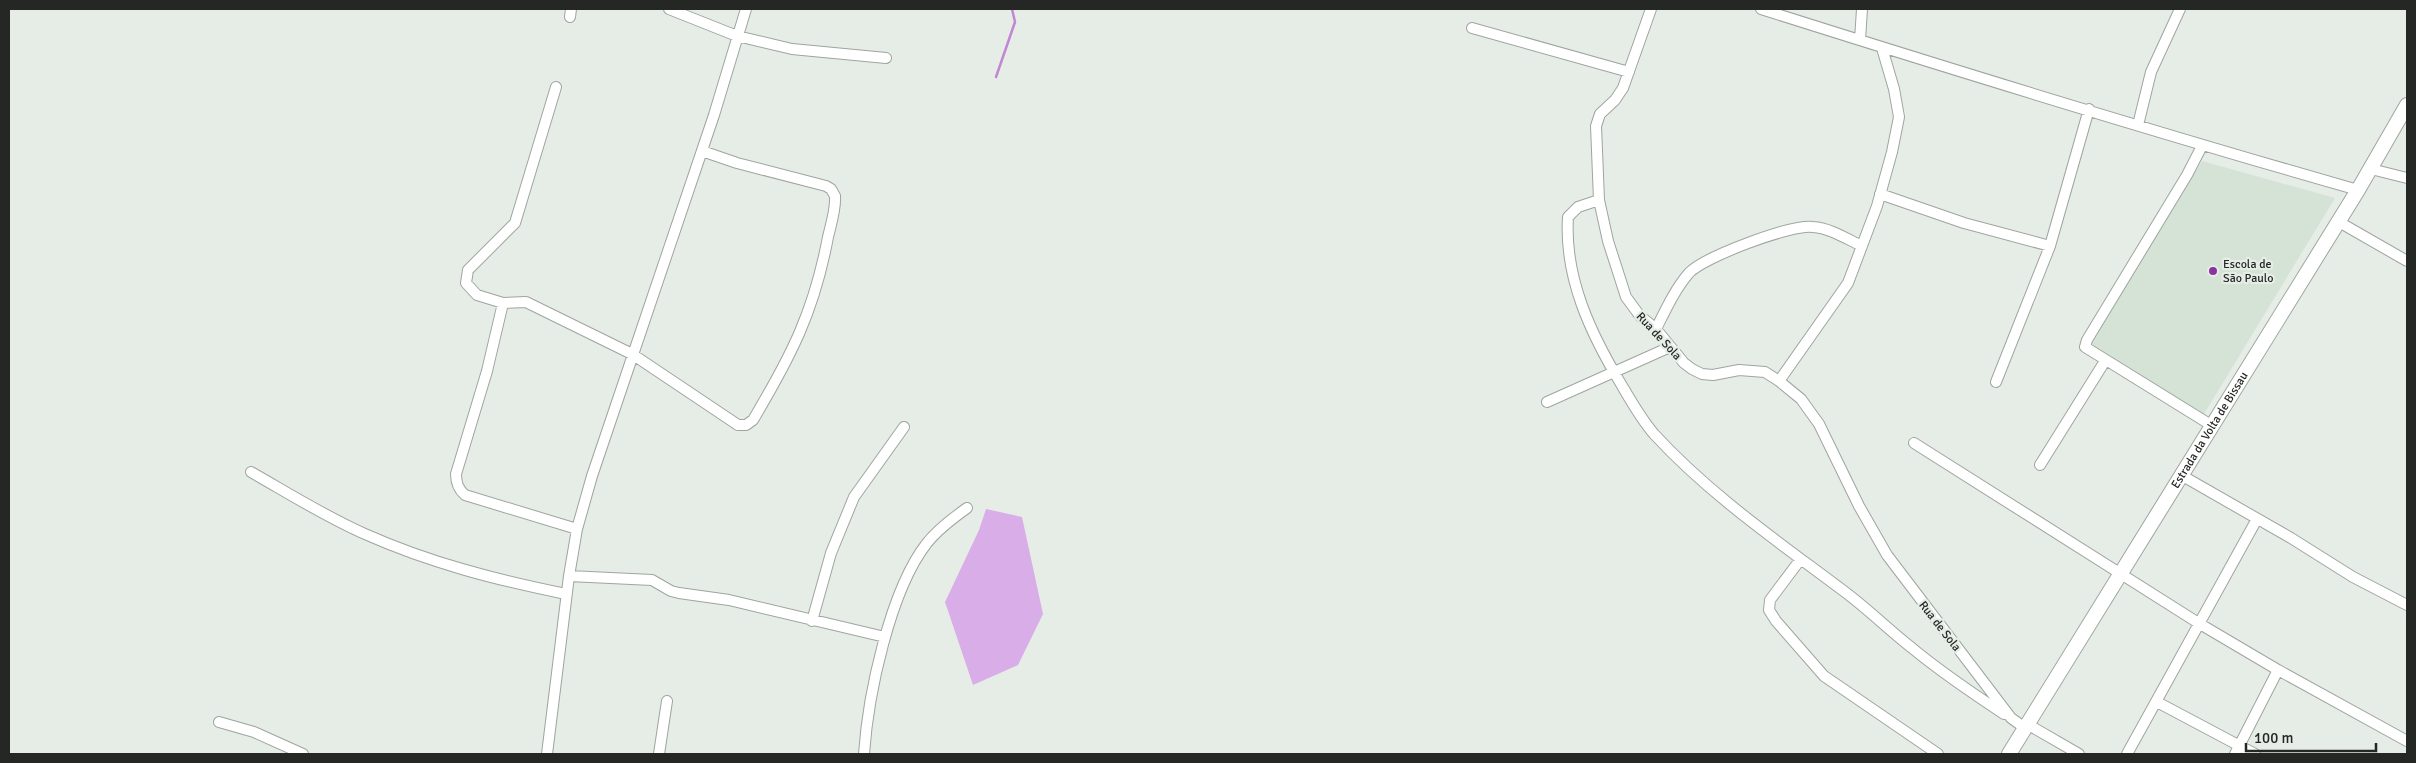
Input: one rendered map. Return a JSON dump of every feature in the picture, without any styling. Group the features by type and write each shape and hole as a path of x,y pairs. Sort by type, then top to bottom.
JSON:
{"main road":[{"name":"Estrada da Volta de Bissau","path":"2009,754 2122,574 2211,425 2339,222 2407,105"}],"street":[{"path":"669,9 737,36 813,53 886,58"},
{"path":"546,754 566,594 577,529 632,354 702,151 746,9"},
{"name":"Rua de Sola","path":"1651,9 1618,97 1600,114 1596,126 1599,200 1608,241 1626,297 1640,316 1656,329 1684,363 1702,374 1727,374 1754,370 1765,372 1780,381 1801,399 1820,424 1858,506 1877,540 1901,575 2011,718 2079,754"},
{"path":"1762,9 1882,48 2089,109 2202,146 2358,190"},
{"path":"1860,40 1862,9"},
{"path":"2138,125 2151,72 2180,9"},
{"path":"1472,28 1628,72"},
{"path":"1780,381 1848,283 1880,194 1899,116 1894,89 1882,48"},
{"path":"556,87 515,222 468,270 466,283 476,295 503,303 526,302 632,354 738,425 746,425 753,420 785,366 813,303 822,271 836,199 834,192 826,186 737,163 702,151"},
{"path":"1996,382 2050,246 2089,109"},
{"path":"2202,146 2187,176 2087,340 2085,347 2211,425"},
{"path":"2371,168 2407,178"},
{"path":"1880,194 1964,223 2050,246"},
{"path":"1599,200 1574,210 1568,217 1568,237 1582,308 1593,334 1613,371 1650,430 1670,450 1800,560 1845,592 1932,664 2011,718"},
{"path":"2339,222 2407,260"},
{"path":"1656,329 1683,281 1695,268 1712,258 1789,229 1805,227 1822,228 1862,246"},
{"path":"503,303 487,371 456,474 456,480 461,491 466,495 577,529"},
{"path":"1547,402 1670,347"},
{"path":"2040,465 2105,361"},
{"path":"812,621 831,553 854,497 904,426"},
{"path":"1914,443 2200,624 2278,670 2407,741"},
{"path":"251,472 365,534 442,564 511,583 566,594"},
{"path":"2181,475 2353,577 2407,604"},
{"path":"864,754 872,697 885,637 917,558 927,542 967,508"},
{"path":"2127,754 2258,519"},
{"path":"1800,560 1770,600 1769,610 1776,621 1824,676 1938,754"},
{"path":"569,576 652,580 679,594 736,602 885,637"},
{"path":"2237,750 2278,670"},
{"path":"659,754 667,702"},
{"path":"2157,702 2237,750 2255,754"},
{"path":"219,722 283,744 304,754"},
{"path":"279,754 283,744"}],"shaded area":[{"name":"Escola de São Paulo","path":"2202,161 2335,198 2201,419 2089,344"},
{"path":"986,509 1022,517 1043,614 1018,665 973,685 945,602 979,530"}],"waterway":[{"path":"996,77 1015,22 1012,9"}],"place":[{"name":"Escola de São Paulo","path":"2213,271"}]}
